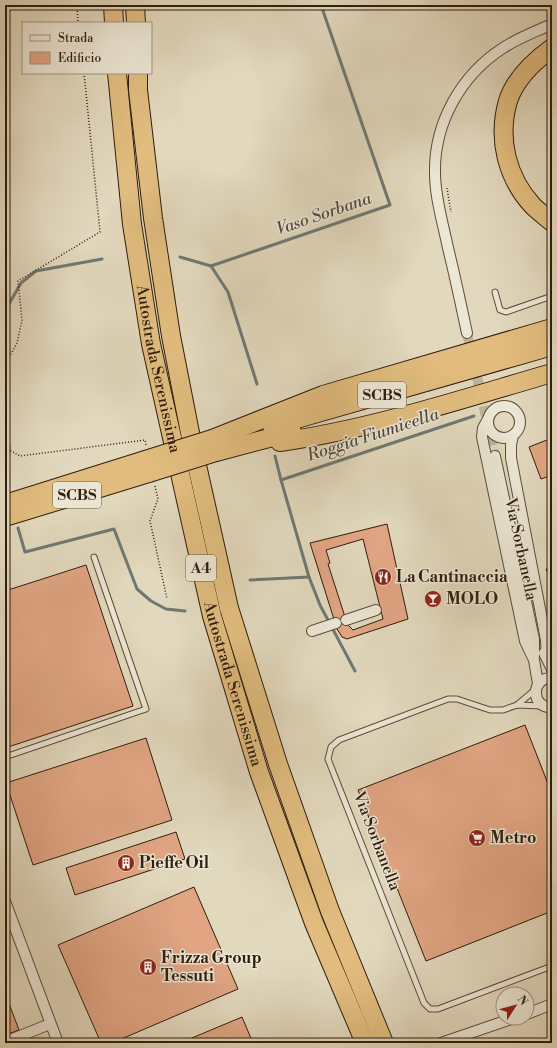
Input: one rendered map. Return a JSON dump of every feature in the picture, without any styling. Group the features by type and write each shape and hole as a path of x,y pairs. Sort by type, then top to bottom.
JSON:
{"highway":[{"path":"113,5 114,22"},
{"path":"135,5 136,22"},
{"path":"552,48 541,56 527,70 508,101 504,122 503,142 507,162 513,177 524,195 534,207 552,222"},
{"name":"Autostrada Serenissima","path":"117,74 132,224 151,344 212,616 259,772 314,923 365,1043"},
{"name":"Autostrada Serenissima","path":"138,74 138,90 153,218 172,336 192,443 229,608 278,764 330,911 384,1043"},
{"path":"422,367 457,350 552,322"},
{"path":"218,447 324,395 552,328"},
{"name":"SCBS","path":"218,447 261,429 552,346"},
{"name":"SCBS","path":"5,504 552,358"},
{"path":"218,447 303,439 407,415 552,373"},
{"name":"SCBS","path":"5,517 147,466"}],"street":[{"path":"467,333 438,201 435,173 436,154 444,118 454,99 468,79 483,64 502,48 521,37 552,24"},
{"path":"500,406 506,406 517,412 520,418 520,424 518,430 513,435 508,438 501,438 495,436 491,431 488,426 488,419 490,413 494,409 500,406"},
{"name":"Via Sorbanella","path":"488,419 483,428 482,437 525,641 534,660 537,686"},
{"path":"513,435 511,444 511,458 546,640 547,657"},
{"path":"495,456 534,639 534,660"},
{"path":"312,631 376,610"},
{"path":"534,639 547,657 552,669"},
{"path":"549,708 538,701 536,695 537,686 542,680 552,678"},
{"path":"5,901 58,1043"},
{"path":"535,1011 552,1004"},
{"path":"5,1042 50,1024"},
{"path":"441,1043 495,1025"}],"lane":[{"path":"495,292 500,310 506,312 552,296"},
{"path":"5,757 146,710 94,557"},
{"name":"Via Sorbanella","path":"537,686 517,705 503,710 490,710 457,699 448,699 339,740 331,747 328,759 424,1003 430,1009 438,1009 552,966"},
{"name":"Via Sorbanella","path":"517,705 549,708"}],"path":[{"path":"77,5 78,22"},
{"path":"5,365 17,343 22,320 18,281 100,232 84,74"},
{"path":"447,188 452,217"}],"building":[{"path":"552,438 552,475 541,479 529,447"},
{"path":"387,524 408,619 347,639 342,637 337,629 310,543","holes":["363,539 383,619 353,630 347,624 328,564 330,563 326,550"]},
{"path":"86,565 133,706 5,748 5,591"},
{"path":"552,567 552,583 546,569"},
{"path":"525,725 552,794 552,911 426,961 358,790"},
{"path":"146,738 172,820 33,865 6,783"},
{"name":"Pieffe Oil","path":"176,832 185,859 75,895 66,868"},
{"name":"Frizza Group Tessuti","path":"194,887 238,989 112,1043 101,1043 58,945"},
{"path":"5,993 19,1030 5,1035"},
{"path":"242,1017 253,1043 180,1043"}],"waterway":[{"name":"Vaso Sorbana","path":"180,257 211,266 390,205 321,5"},
{"name":"Vaso Sorbana","path":"5,319 9,304 21,283 36,271 102,259"},
{"name":"Roggia Fiumicella","path":"211,266 228,292 257,384"},
{"name":"Roggia Fiumicella","path":"275,456 281,480 474,416"},
{"name":"Roggia Fiumicella","path":"5,479 7,487"},
{"name":"Roggia Fiumicella","path":"281,480 309,577"},
{"name":"Roggia Fiumicella","path":"18,528 25,552 114,529 137,589 151,601 166,609 185,611"},
{"name":"Roggia Fiumicella","path":"250,580 309,577 320,605 355,671"}],"tunnel":[{"path":"467,333 495,456"}],"place":[{"name":"La Cantinaccia","path":"383,577"},
{"name":"MOLO","path":"433,599"},
{"name":"Metro","path":"477,838"},
{"name":"Pieffe Oil","path":"126,863"},
{"name":"Frizza Group Tessuti","path":"148,967"}]}
